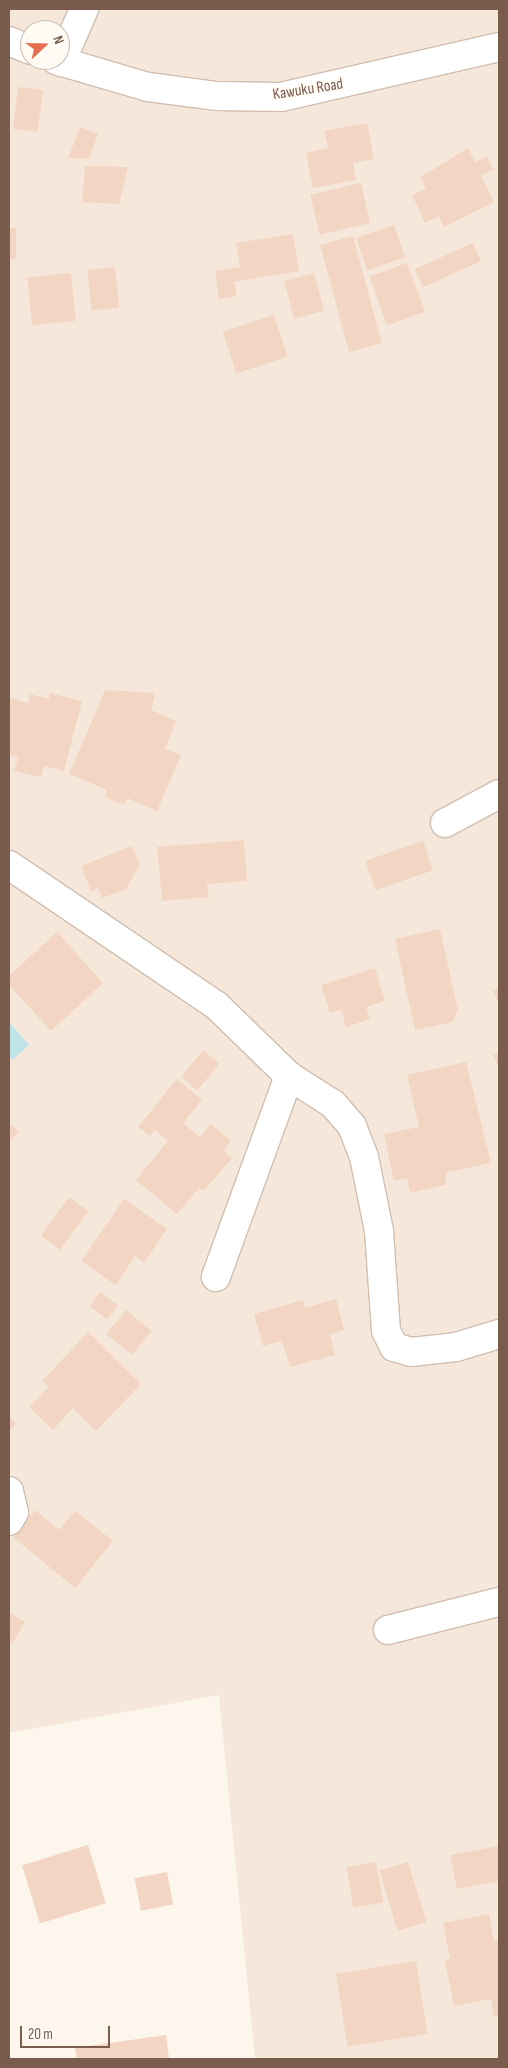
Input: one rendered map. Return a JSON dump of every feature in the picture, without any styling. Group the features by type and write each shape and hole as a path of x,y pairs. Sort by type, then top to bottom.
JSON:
{"street":[{"path":"70,38 84,9"},
{"name":"Kawuku Road","path":"70,64 148,87 217,96 281,97 499,47"},
{"path":"445,824 499,794"},
{"path":"9,865 217,1006 289,1076 333,1104 355,1134 379,1231 386,1331 394,1347 411,1352 456,1346 499,1334"},
{"path":"216,1277 289,1076"},
{"path":"9,1491 14,1512 9,1521"},
{"path":"388,1630 499,1602"}],"shaded area":[{"path":"9,9 499,9 499,2059 255,2059 219,1695 9,1733"}],"water":[{"path":"9,1022 29,1045 12,1060 9,1056"}],"building":[{"path":"18,87 43,90 38,132 13,129"},
{"path":"367,123 374,159 353,163 356,180 313,188 306,153 328,148 324,131"},
{"path":"80,127 98,134 89,159 68,158"},
{"path":"468,148 475,162 487,157 493,169 481,176 494,202 444,227 439,216 425,223 412,195 426,189 421,177"},
{"path":"85,166 128,167 119,204 82,202"},
{"path":"361,183 370,223 320,235 310,195"},
{"path":"394,225 405,257 367,270 356,238"},
{"path":"9,228 16,228 16,259 9,259"},
{"path":"293,234 299,271 234,282 237,296 219,299 215,271 240,267 236,243"},
{"path":"353,236 382,343 349,352 320,245"},
{"path":"473,243 481,261 423,287 415,269"},
{"path":"407,263 425,312 387,326 369,277"},
{"path":"115,267 119,308 91,311 87,270"},
{"path":"71,273 76,321 32,325 27,278"},
{"path":"314,273 324,311 294,319 284,281"},
{"path":"274,315 288,357 236,374 223,332"},
{"path":"105,690 155,693 151,710 176,721 165,749 181,755 157,811 127,798 124,805 105,797 107,790 69,774"},
{"path":"50,693 82,701 64,771 44,766 41,777 14,771 18,758 9,755 9,698 28,703 30,694 49,699"},
{"path":"244,840 247,881 207,884 209,897 162,901 157,847"},
{"path":"423,841 433,870 375,890 365,861"},
{"path":"132,846 140,865 126,889 102,898 98,888 91,891 81,866"},
{"path":"440,929 458,1010 452,1022 415,1030 395,939"},
{"path":"57,932 103,983 51,1031 9,985 9,976"},
{"path":"375,968 385,1001 366,1007 370,1019 346,1027 341,1010 330,1013 321,985"},
{"path":"499,988 499,1005 493,991"},
{"path":"203,1050 219,1063 197,1090 181,1077"},
{"path":"499,1053 499,1068 493,1055"},
{"path":"466,1062 491,1163 447,1172 445,1185 410,1193 407,1178 394,1181 384,1134 419,1127 407,1075"},
{"path":"177,1079 202,1100 183,1123 200,1137 211,1124 231,1141 223,1150 232,1158 204,1191 199,1188 177,1214 136,1180 168,1141 155,1130 150,1136 138,1127"},
{"path":"9,1123 19,1132 9,1142"},
{"path":"69,1197 88,1211 60,1250 41,1236"},
{"path":"124,1199 167,1229 144,1263 135,1256 116,1285 81,1261"},
{"path":"100,1292 118,1305 107,1319 89,1307"},
{"path":"336,1299 344,1330 330,1334 335,1355 290,1367 282,1341 263,1346 254,1314 303,1300 305,1308"},
{"path":"126,1310 152,1331 132,1355 106,1334"},
{"path":"88,1332 141,1384 96,1431 73,1408 53,1430 29,1407 49,1387 42,1381"},
{"path":"9,1416 16,1424 9,1431"},
{"path":"35,1510 59,1530 75,1511 113,1541 75,1588 13,1537"},
{"path":"9,1612 25,1622 12,1644 9,1642"},
{"path":"88,1845 106,1903 40,1924 22,1865"},
{"path":"499,1846 499,1881 457,1889 450,1855"},
{"path":"376,1862 383,1902 354,1908 346,1867"},
{"path":"408,1862 426,1922 398,1931 379,1871"},
{"path":"167,1872 173,1904 141,1911 135,1878"},
{"path":"489,1914 494,1941 499,1940 499,2016 494,2017 491,1999 454,2006 445,1961 450,1958 443,1923"},
{"path":"416,1961 428,2034 348,2047 336,1974"},
{"path":"166,2035 169,2059 77,2059 75,2048"}]}
